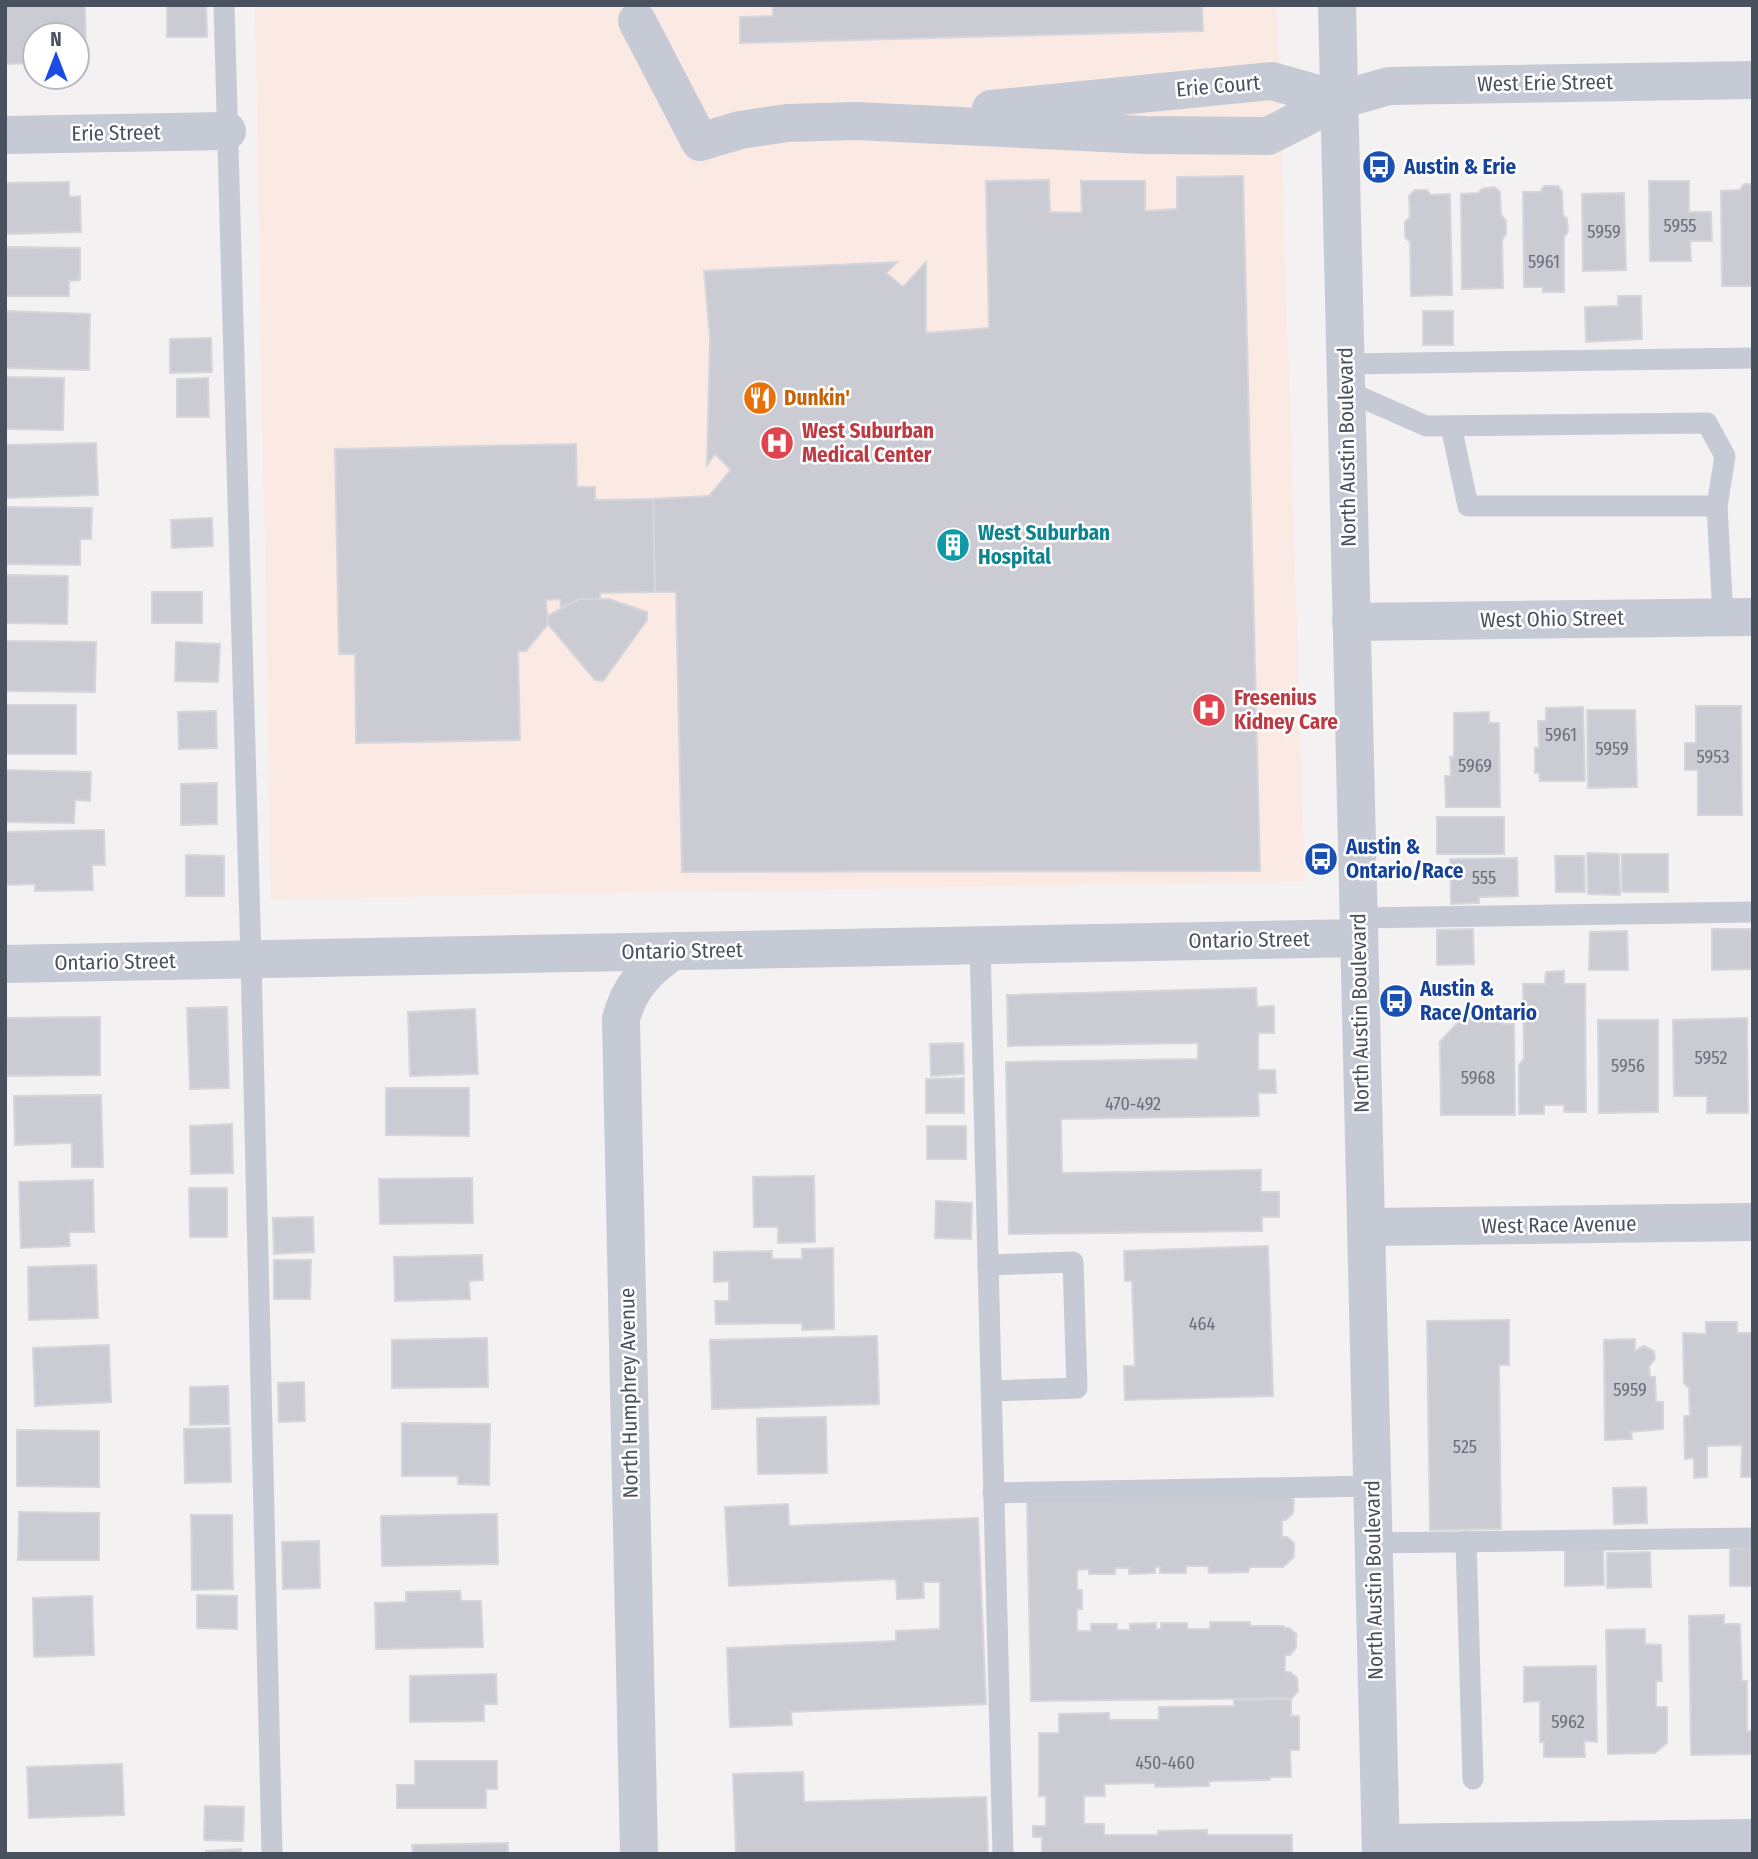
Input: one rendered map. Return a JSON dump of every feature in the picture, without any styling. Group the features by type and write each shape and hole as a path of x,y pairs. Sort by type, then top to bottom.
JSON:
{"street":[{"name":"North Austin Boulevard","path":"1337,5 1381,1848"},
{"name":"Erie Court","path":"631,10 700,142 740,130 787,123 885,121 1146,135 1268,135 1339,100"},
{"name":"West Erie Street","path":"1339,100 1389,86 1753,80"},
{"name":"Erie Court","path":"885,121 1075,99 1272,81 1339,100"},
{"name":"Erie Street","path":"5,135 227,131"},
{"name":"West Ohio Street","path":"1351,622 1738,617"},
{"name":"Ontario Street","path":"5,964 980,945 1358,928"},
{"name":"North Humphrey Avenue","path":"639,1854 621,1019 638,980 653,964 672,952"},
{"name":"West Race Avenue","path":"1366,1227 1753,1222"},
{"path":"1381,1848 1753,1838"}],"lane":[{"path":"224,5 251,959 272,1854"},
{"path":"1345,377 1753,358"},
{"path":"1345,377 1426,426 1707,423 1726,456 1717,506 1738,617"},
{"path":"1451,426 1468,506 1717,506"},
{"path":"1358,928 1753,912"},
{"path":"980,945 1003,1854"},
{"path":"988,1265 1073,1262 1077,1388 992,1391"},
{"path":"993,1493 1372,1486"},
{"path":"1373,1543 1753,1538"},
{"path":"1466,1542 1473,1779"}],"shaded area":[{"name":"West Suburban Medical Center","path":"255,5 1277,5 1305,881 271,899"}],"building":[{"path":"5,5 85,5 85,21 21,21 21,63 5,64"},
{"path":"167,5 206,5 207,37 167,37"},
{"path":"773,5 1202,5 1203,31 740,43 740,17 773,16"},
{"name":"West Suburban Hospital","path":"1243,176 1260,871 682,872 676,592 655,592 653,499 709,496 731,470 715,454 707,465 710,337 704,271 897,262 886,273 903,287 926,262 926,333 989,328 986,181 1049,180 1050,212 1082,213 1081,181 1145,181 1145,211 1177,209 1177,177"},
{"path":"1649,181 1689,181 1689,212 1711,212 1712,241 1690,241 1691,261 1650,261"},
{"path":"69,182 69,197 80,196 81,232 5,234 5,183"},
{"path":"1744,184 1753,184 1753,286 1722,286 1721,191 1740,190"},
{"path":"1544,186 1558,186 1562,192 1563,215 1567,219 1568,232 1564,237 1564,292 1543,292 1543,287 1524,287 1523,192 1540,192"},
{"path":"1494,187 1500,192 1501,214 1506,221 1506,234 1502,240 1503,288 1462,289 1461,194 1478,193 1482,189"},
{"path":"1415,190 1427,190 1431,195 1450,194 1452,295 1411,296 1410,242 1405,237 1405,222 1410,217 1409,196"},
{"path":"1624,193 1626,270 1583,271 1582,194"},
{"path":"5,247 80,248 80,280 69,281 69,296 5,296"},
{"path":"1618,296 1641,296 1642,339 1586,342 1585,307 1618,306"},
{"path":"5,311 90,314 89,370 5,368"},
{"path":"1423,311 1453,311 1453,345 1423,345"},
{"path":"211,338 212,372 170,373 170,339"},
{"path":"5,377 64,378 63,430 5,429"},
{"path":"208,378 209,417 177,417 177,379"},
{"path":"96,443 98,495 6,498 5,445"},
{"path":"576,444 577,487 595,487 595,500 653,499 655,592 600,593 600,599 580,599 561,607 560,599 546,600 548,624 526,651 518,651 520,740 356,743 355,654 339,654 335,449"},
{"path":"7,507 92,508 91,539 80,539 80,565 7,564"},
{"path":"212,518 213,546 172,548 171,520"},
{"path":"5,575 68,576 67,624 5,623"},
{"path":"152,592 202,592 202,623 152,623"},
{"path":"580,599 609,599 647,612 647,620 603,681 595,680 548,624 547,616"},
{"path":"5,641 96,642 95,692 5,691"},
{"path":"176,642 220,644 218,682 175,681"},
{"path":"5,705 76,705 76,754 5,754"},
{"path":"1696,706 1741,706 1742,815 1698,815 1698,770 1685,770 1685,743 1696,743"},
{"path":"1583,707 1585,781 1540,781 1539,773 1535,773 1535,748 1539,748 1538,721 1546,721 1546,708"},
{"path":"1587,710 1635,710 1637,787 1588,788"},
{"path":"216,711 217,748 179,749 178,712"},
{"path":"1489,712 1489,723 1499,723 1500,807 1446,807 1445,776 1451,776 1450,757 1454,757 1454,713"},
{"path":"5,770 91,772 90,801 75,800 74,823 5,822"},
{"path":"217,783 217,824 181,825 181,784"},
{"path":"1437,817 1504,817 1504,854 1437,854"},
{"path":"104,830 105,865 92,865 93,890 35,891 35,884 5,885 5,832"},
{"path":"1587,853 1619,854 1620,895 1588,894"},
{"path":"1622,854 1668,854 1668,892 1622,892"},
{"path":"186,855 224,856 224,896 186,896"},
{"path":"1555,856 1584,856 1585,892 1556,892"},
{"path":"1517,858 1518,896 1479,897 1479,903 1451,904 1450,859"},
{"path":"1473,929 1474,964 1437,965 1437,930"},
{"path":"1712,929 1753,929 1753,969 1712,970"},
{"path":"1627,931 1628,970 1589,970 1590,932"},
{"path":"1564,971 1564,984 1585,984 1586,1112 1564,1112 1564,1105 1544,1105 1544,1114 1519,1114 1519,1065 1524,1058 1523,984 1545,984 1546,972"},
{"path":"1256,988 1257,1007 1274,1006 1274,1033 1258,1033 1258,1070 1275,1070 1276,1093 1258,1093 1259,1116 1061,1119 1062,1173 1261,1170 1261,1192 1279,1192 1279,1217 1262,1217 1262,1231 1009,1234 1006,1062 1198,1059 1198,1043 1008,1046 1007,995"},
{"path":"227,1007 229,1088 190,1089 187,1008"},
{"path":"475,1009 478,1074 410,1076 408,1012"},
{"path":"1502,1009 1503,1024 1514,1024 1515,1115 1441,1115 1440,1042 1469,1010"},
{"path":"100,1017 100,1075 7,1076 6,1018"},
{"path":"1747,1018 1748,1113 1707,1113 1707,1096 1674,1096 1673,1020"},
{"path":"1598,1020 1658,1020 1658,1112 1599,1113"},
{"path":"963,1043 964,1074 931,1076 930,1044"},
{"path":"964,1078 964,1113 926,1113 926,1079"},
{"path":"386,1088 469,1088 469,1136 386,1135"},
{"path":"101,1095 103,1167 72,1167 72,1143 15,1145 14,1096"},
{"path":"232,1124 233,1173 191,1174 190,1126"},
{"path":"927,1126 966,1126 966,1159 927,1159"},
{"path":"814,1176 815,1242 778,1243 778,1227 754,1227 753,1177"},
{"path":"472,1178 473,1223 380,1224 379,1179"},
{"path":"93,1180 94,1232 69,1232 70,1246 21,1248 19,1182"},
{"path":"189,1188 227,1188 227,1237 190,1237"},
{"path":"936,1201 972,1203 971,1239 935,1238"},
{"path":"313,1217 314,1252 274,1254 273,1218"},
{"path":"1268,1246 1273,1396 1125,1400 1124,1366 1135,1366 1132,1281 1125,1281 1124,1251"},
{"path":"833,1248 834,1329 802,1330 802,1323 716,1324 715,1301 729,1301 729,1281 714,1282 714,1252 772,1251 772,1259 802,1259 802,1249"},
{"path":"482,1255 483,1280 469,1281 470,1299 395,1301 394,1257"},
{"path":"274,1260 311,1260 310,1299 274,1299"},
{"path":"96,1265 98,1318 29,1320 28,1267"},
{"path":"1509,1320 1509,1365 1499,1365 1501,1529 1430,1530 1427,1321"},
{"path":"1706,1322 1737,1322 1737,1333 1753,1333 1753,1477 1741,1477 1742,1445 1707,1446 1707,1477 1694,1478 1694,1458 1685,1459 1684,1416 1690,1416 1689,1388 1684,1383 1683,1333 1706,1334"},
{"path":"877,1336 879,1404 712,1409 710,1340"},
{"path":"487,1338 488,1387 392,1388 392,1340"},
{"path":"1635,1339 1635,1351 1644,1346 1654,1351 1655,1359 1649,1366 1650,1377 1655,1377 1656,1402 1663,1402 1663,1429 1631,1432 1632,1439 1605,1440 1604,1340"},
{"path":"109,1345 111,1402 35,1406 33,1348"},
{"path":"304,1382 305,1421 279,1422 278,1383"},
{"path":"228,1386 229,1424 190,1425 190,1387"},
{"path":"826,1417 827,1473 758,1474 757,1418"},
{"path":"402,1423 490,1424 489,1485 458,1484 458,1476 402,1476"},
{"path":"230,1428 231,1482 185,1483 184,1429"},
{"path":"17,1430 99,1431 99,1487 17,1486"},
{"path":"1646,1487 1647,1523 1614,1524 1613,1488"},
{"path":"1285,1493 1294,1500 1293,1513 1286,1520 1282,1520 1282,1537 1287,1537 1294,1543 1294,1557 1283,1567 1250,1567 1248,1572 1209,1573 1208,1566 1186,1566 1186,1573 1160,1573 1160,1567 1155,1567 1155,1573 1129,1574 1129,1568 1115,1568 1115,1574 1089,1574 1089,1569 1077,1570 1077,1590 1082,1590 1082,1609 1077,1609 1077,1631 1091,1631 1091,1624 1117,1624 1117,1630 1130,1630 1130,1624 1156,1623 1156,1629 1161,1629 1161,1623 1187,1623 1187,1629 1210,1629 1210,1622 1250,1622 1250,1626 1284,1626 1296,1634 1296,1648 1290,1655 1285,1655 1285,1672 1290,1672 1297,1678 1298,1691 1292,1698 1031,1701 1027,1502"},
{"path":"788,1504 789,1526 978,1518 986,1704 791,1712 792,1725 730,1727 727,1648 896,1641 896,1631 940,1629 940,1582 923,1582 924,1598 897,1599 896,1579 729,1586 725,1507"},
{"path":"19,1512 99,1513 99,1560 18,1560"},
{"path":"497,1514 498,1564 382,1566 381,1516"},
{"path":"191,1515 232,1515 233,1589 192,1590"},
{"path":"319,1541 320,1588 283,1589 282,1542"},
{"path":"1753,1548 1753,1586 1730,1586 1730,1549"},
{"path":"1565,1549 1603,1549 1604,1585 1565,1586"},
{"path":"1650,1552 1651,1587 1607,1588 1607,1553"},
{"path":"460,1591 461,1601 481,1601 483,1647 376,1649 375,1603 406,1602 406,1592"},
{"path":"197,1595 237,1596 237,1629 197,1628"},
{"path":"92,1596 94,1655 34,1657 33,1598"},
{"path":"1724,1615 1724,1624 1740,1624 1742,1681 1747,1681 1747,1731 1753,1731 1753,1754 1691,1755 1689,1616"},
{"path":"1645,1629 1645,1644 1661,1645 1662,1681 1656,1681 1656,1707 1667,1707 1667,1743 1655,1753 1608,1754 1606,1630"},
{"path":"1596,1666 1597,1742 1584,1741 1585,1757 1544,1757 1544,1742 1540,1742 1540,1701 1524,1702 1524,1667"},
{"path":"496,1674 497,1704 484,1704 484,1721 410,1722 410,1676"},
{"path":"1291,1699 1291,1716 1299,1716 1299,1750 1290,1750 1291,1777 1209,1781 1209,1786 1104,1784 1105,1796 1084,1796 1084,1824 1104,1824 1104,1835 1158,1835 1158,1831 1207,1830 1207,1835 1292,1835 1292,1854 1042,1854 1042,1837 1033,1837 1033,1826 1046,1826 1046,1796 1039,1796 1039,1733 1059,1733 1059,1714 1109,1713 1109,1720 1159,1720 1159,1707 1234,1706 1234,1700"},
{"path":"415,1761 497,1761 497,1789 486,1789 486,1808 397,1808 397,1785 415,1785"},
{"path":"122,1764 124,1815 29,1818 27,1767"},
{"path":"803,1772 804,1802 986,1797 988,1854 736,1854 733,1774"},
{"path":"205,1806 244,1807 243,1841 204,1840"},
{"path":"508,1843 508,1854 413,1854 412,1845"},
{"path":"241,1849 241,1854 206,1854 206,1851"}],"place":[{"name":"Austin & Erie","path":"1379,167"},
{"name":"Dunkin'","path":"760,398"},
{"name":"West Suburban Medical Center","path":"777,443"},
{"name":"West Suburban Hospital","path":"953,545"},
{"name":"Fresenius Kidney Care","path":"1209,710"},
{"name":"Austin & Ontario/Race","path":"1321,859"},
{"name":"Austin & Race/Ontario","path":"1396,1001"}]}
